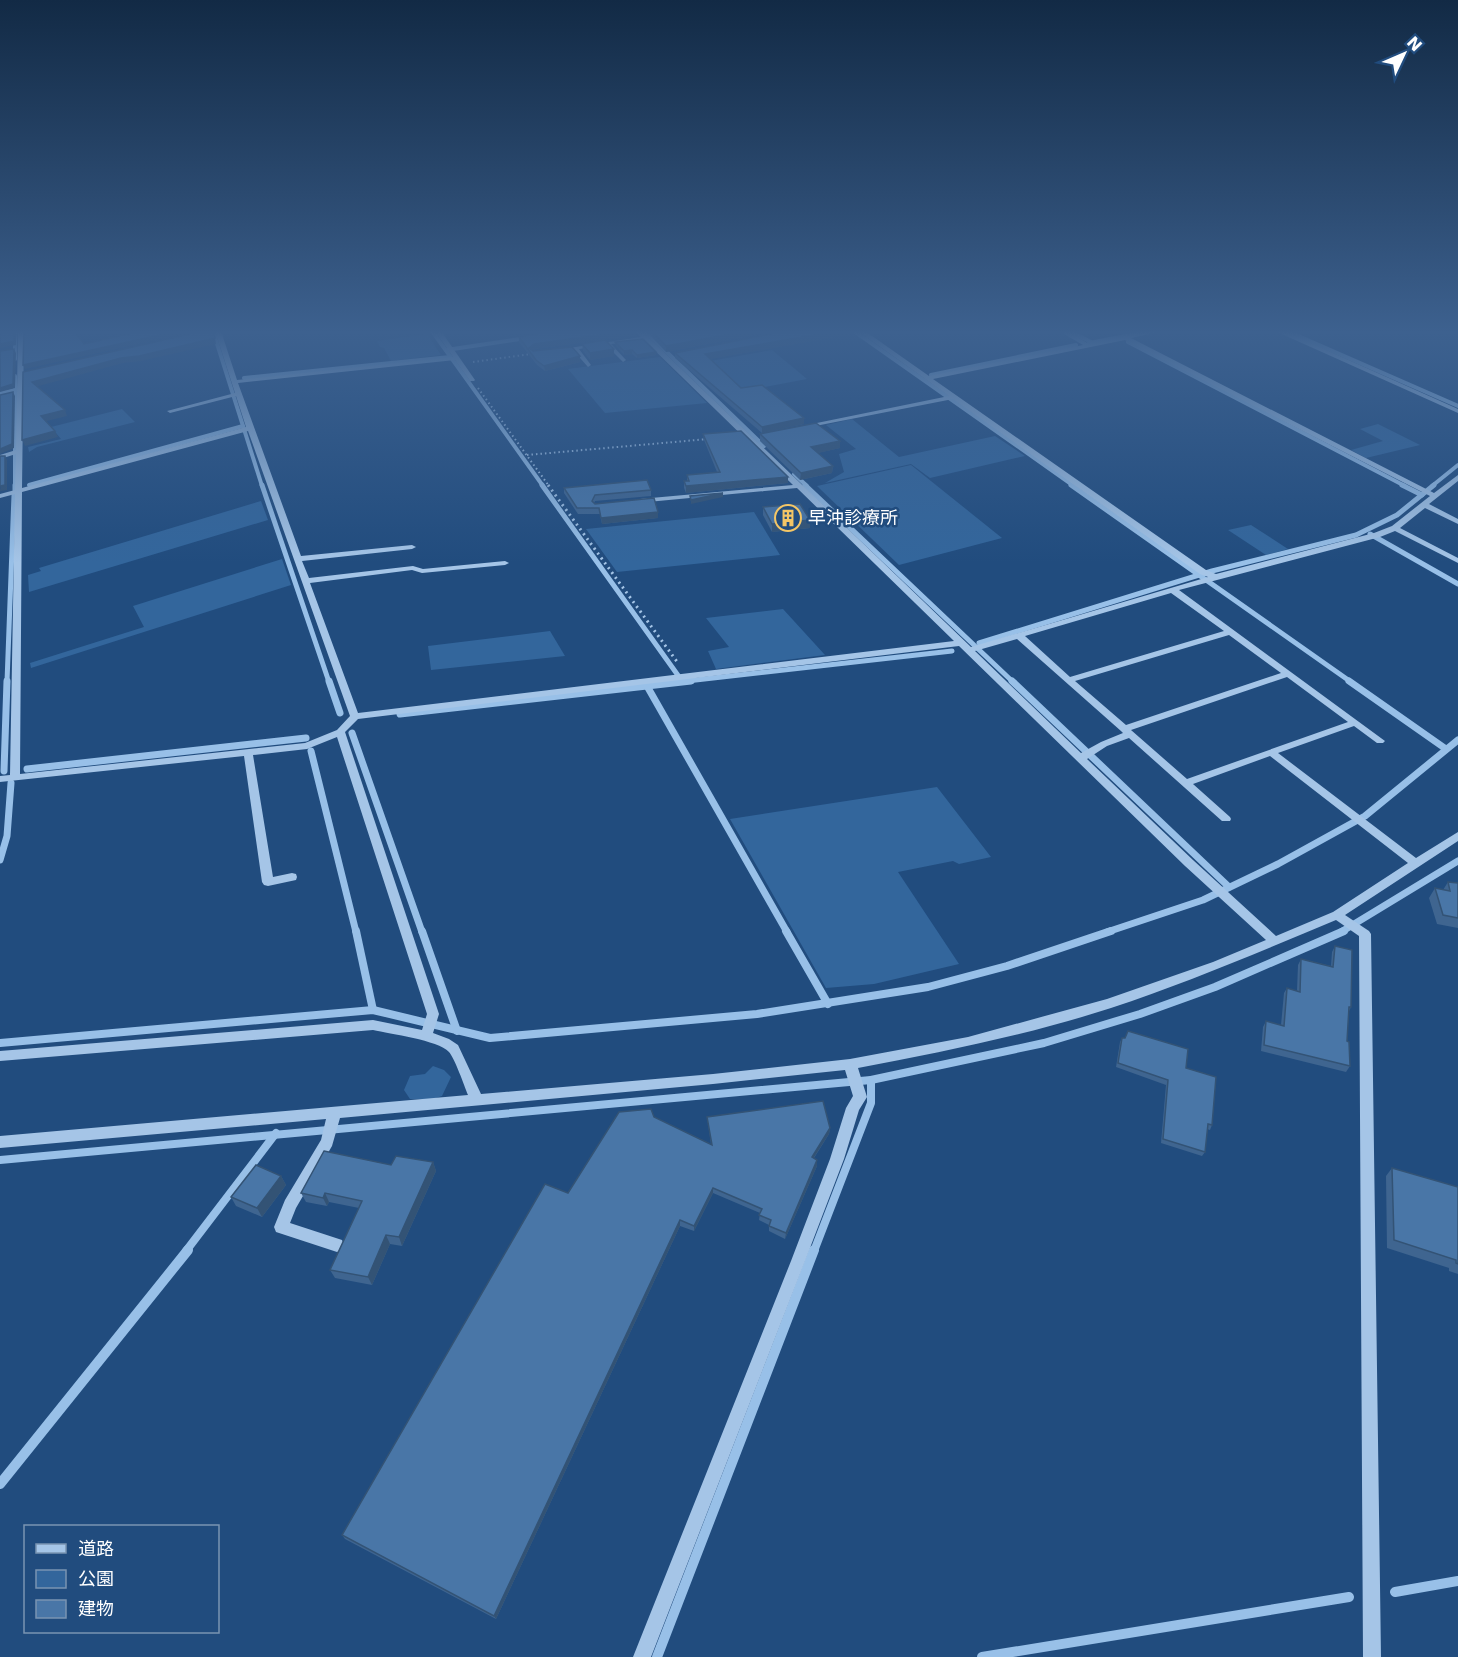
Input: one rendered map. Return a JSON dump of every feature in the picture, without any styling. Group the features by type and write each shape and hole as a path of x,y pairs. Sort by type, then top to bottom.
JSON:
{"street":[{"path":"15,777 20,490 16,452 16,408"},
{"path":"170,411 181,408"},
{"path":"240,408 354,716"},
{"path":"724,408 800,486 1081,759 1212,885 1273,940"},
{"path":"794,430 899,408"},
{"path":"964,408 1211,578"},
{"path":"1263,408 1429,493"},
{"path":"0,496 249,428"},
{"path":"0,457 16,452"},
{"path":"0,779 307,747 340,732 354,716 687,676 984,646 1211,578 1374,536 1395,528 1425,505 1429,493 1458,477"},
{"path":"633,502 800,486"},
{"path":"1425,505 1458,522"},
{"path":"1395,528 1458,561"},
{"path":"297,559 412,547"},
{"path":"305,581 413,568 422,571 505,563"},
{"path":"1173,591 1380,741"},
{"path":"1069,680 1230,632"},
{"path":"1019,636 1226,819"},
{"path":"1081,759 1127,732 1287,674"},
{"path":"1185,783 1354,723"},
{"path":"340,732 432,1017 427,1034"},
{"path":"1271,752 1415,863"},
{"path":"248,753 268,882 292,877"},
{"path":"0,1142 851,1068 968,1042 1068,1016 1168,984 1273,940 1341,917 1415,863 1458,836"},
{"path":"1341,917 1365,934 1372,1657"},
{"path":"0,1056 373,1025 427,1034 454,1048 477,1100"},
{"path":"642,1657 798,1261 837,1159 853,1108 860,1097 851,1068"},
{"path":"334,1113 327,1142 290,1205 280,1227 336,1245"}],"path":[{"path":"493,408 687,676"},
{"path":"527,455 712,438"}],"green space":[{"path":"601,408 653,408 605,413"},
{"path":"122,409 135,422 37,447 29,452 28,447 61,439 51,427"},
{"path":"852,419 899,457 995,436 1025,456 930,478 911,464 825,483 844,472 839,454 856,449 826,425"},
{"path":"1378,424 1420,445 1366,458 1351,450 1383,441 1360,429"},
{"path":"911,465 1002,538 899,565 817,486"},
{"path":"261,501 268,520 29,592 28,575 41,571 39,568"},
{"path":"754,512 780,555 617,572 586,529"},
{"path":"1251,525 1288,549 1266,555 1228,530"},
{"path":"282,559 291,585 31,668 30,663 144,627 133,606"},
{"path":"783,609 825,655 716,669 708,651 729,647 706,618"},
{"path":"550,631 565,656 431,670 428,646"},
{"path":"937,787 991,857 959,864 953,861 898,872 959,964 874,984 826,988 730,819"},
{"path":"433,1066 444,1070 451,1077 442,1096 433,1099 410,1099 404,1090 410,1076 425,1074"}],"building":[{"path":"0,408 13,408 12,444 0,449"},
{"path":"22,408 65,410 41,416 55,431 22,440"},
{"path":"740,408 792,408 804,418 762,427"},
{"path":"816,423 840,441 811,447 833,466 801,473 760,434"},
{"path":"741,431 788,477 686,486 684,481 689,481 687,475 720,472 703,434"},
{"path":"0,456 5,456 5,485 0,486"},
{"path":"647,480 651,490 595,495 592,501 595,504 654,498 658,512 601,518 599,508 577,508 564,488"},
{"path":"723,493 691,500 690,496"},
{"path":"800,504 810,520 772,524 763,507"},
{"path":"1448,882 1458,883 1458,918 1443,915 1435,888 1450,891"},
{"path":"1335,946 1352,950 1351,1007 1349,1007 1347,1041 1349,1042 1350,1066 1264,1045 1266,1021 1284,1026 1287,988 1300,992 1301,959 1333,967"},
{"path":"1128,1031 1188,1049 1186,1068 1216,1077 1212,1125 1208,1124 1205,1152 1163,1139 1168,1080 1118,1063 1122,1038 1125,1038"},
{"path":"823,1101 830,1128 812,1157 817,1160 786,1233 769,1226 771,1220 759,1215 762,1209 713,1188 694,1226 680,1220 494,1616 342,1535 545,1184 568,1193 619,1112 651,1109 654,1117 712,1145 707,1117"},
{"path":"324,1151 391,1165 396,1156 433,1162 399,1237 386,1235 368,1277 330,1270 362,1201 325,1193 323,1198 301,1193"},
{"path":"256,1165 281,1176 257,1208 231,1197"},
{"path":"1392,1168 1458,1187 1458,1264 1456,1260 1394,1240"}],"waterway":[{"path":"15,408 15,490"},
{"path":"237,408 262,486"},
{"path":"487,408 543,486"},
{"path":"725,408 764,446"},
{"path":"964,408 1074,486"},
{"path":"1256,408 1405,486"},
{"path":"29,485 243,426"},
{"path":"1432,486 1458,465"},
{"path":"794,474 807,486"},
{"path":"262,485 329,682"},
{"path":"542,485 682,681"},
{"path":"805,485 1013,682"},
{"path":"1071,485 1199,575"},
{"path":"1402,485 1422,495"},
{"path":"1422,495 1434,485"},
{"path":"7,682 14,495"},
{"path":"1199,575 1356,535 1397,515 1422,495"},
{"path":"1370,534 1458,584"},
{"path":"979,643 1199,575"},
{"path":"1199,575 1351,682"},
{"path":"678,682 952,651"},
{"path":"4,771 7,681"},
{"path":"329,681 340,713"},
{"path":"400,714 691,681"},
{"path":"1012,681 1229,887"},
{"path":"1349,681 1446,749"},
{"path":"647,686 787,932"},
{"path":"352,733 422,932"},
{"path":"27,769 306,738"},
{"path":"1107,932 1203,900 1278,864 1365,816 1458,740"},
{"path":"311,751 356,932"},
{"path":"0,860 7,836 11,783"},
{"path":"1341,932 1458,861"},
{"path":"356,931 373,1010"},
{"path":"422,931 457,1030"},
{"path":"786,931 827,1003"},
{"path":"827,1003 928,987 1007,966 1111,931"},
{"path":"871,1080 1044,1043 1140,1014 1215,987 1344,931"},
{"path":"457,1030 490,1038 757,1014 827,1003"},
{"path":"0,1043 373,1010"},
{"path":"373,1010 457,1030"},
{"path":"275,1135 871,1080"},
{"path":"814,1251 871,1103 871,1080"},
{"path":"0,1160 275,1135"},
{"path":"186,1251 275,1135"},
{"path":"0,1484 188,1250"},
{"path":"657,1657 814,1250"},
{"path":"1395,1592 1458,1581"},
{"path":"982,1657 1349,1597"}],"place":[{"name":"早沖診療所","path":"788,518"}]}
